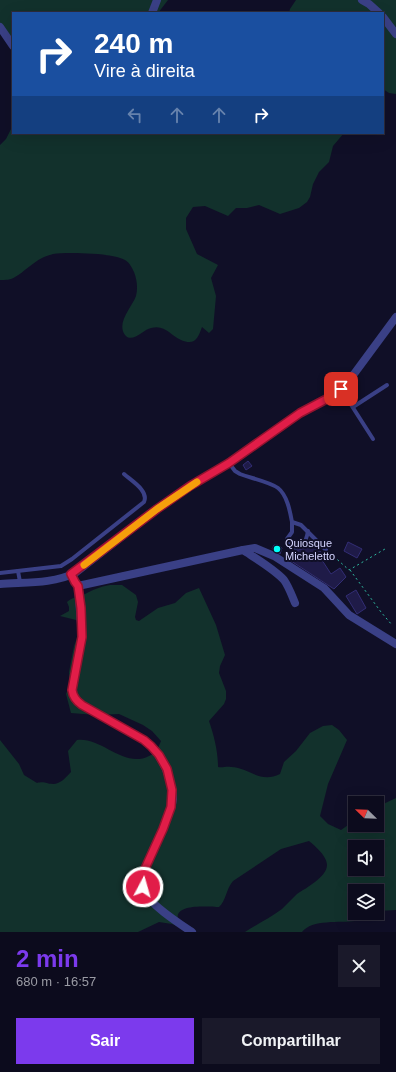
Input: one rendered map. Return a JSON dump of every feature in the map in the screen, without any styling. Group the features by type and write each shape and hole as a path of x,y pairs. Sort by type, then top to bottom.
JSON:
{"street":[{"path":"152,12 157,0"},
{"path":"362,0 378,12"},
{"path":"384,18 396,34"},
{"path":"0,27 12,45"},
{"path":"0,584 54,580 71,574 190,486 229,463 300,413 336,394 354,374 396,317"},
{"path":"78,586 255,548 274,556 324,588 349,615 396,644"},
{"path":"243,550 284,581 294,603"},
{"path":"71,574 78,586 81,608 82,637 72,694 75,700 82,705 144,740 159,755 167,769 172,790 171,807 163,829 143,873 143,887 147,897 177,923 192,932"}],"lane":[{"path":"352,407 387,385"},
{"path":"341,389 373,439"},
{"path":"229,463 235,471 240,474 277,487 283,493 291,513 292,532 287,539 288,544 292,548 298,548 304,543 308,531"},
{"path":"0,573 61,566 72,560 144,502 146,498 144,492 124,474"},
{"path":"292,522 301,525 326,550"},
{"path":"18,571 20,582"}],"path":[{"path":"350,570 385,549"},
{"path":"326,550 350,570 392,625"}],"green space":[{"path":"0,0 168,0 159,12 12,12 12,40 0,24"},
{"path":"296,0 396,0 396,94 389,93 384,90 384,12 289,12"},
{"path":"12,127 12,134 343,134 333,146 329,162 319,172 313,184 310,197 307,202 299,208 280,214 259,205 247,208 236,208 228,216 205,206 193,207 186,218 186,229 197,254 218,265 211,278 216,296 213,329 209,333 202,327 197,338 190,342 177,338 160,327 148,329 131,338 125,335 122,325 123,320 136,296 137,284 131,266 127,261 119,258 90,254 53,254 38,260 22,273 13,278 8,280 0,280 0,145 6,139"},
{"path":"110,585 122,585 136,595 138,602 135,617 136,620 139,621 158,608 175,603 186,593 199,588 216,625 225,655 220,666 219,673 226,691 226,699 224,704 209,721 213,732 218,767 238,768 255,775 273,777 280,774 284,762 296,751 310,733 323,726 332,725 339,730 347,740 328,784 320,816 328,824 341,830 348,825 348,832 384,832 384,804 396,798 396,910 384,911 384,884 348,884 348,920 357,920 349,922 319,923 312,925 302,932 245,932 282,909 297,894 324,874 327,865 325,858 309,841 281,849 233,881 219,907 194,907 182,910 178,914 178,919 185,929 172,924 159,922 138,932 0,932 0,740 19,764 24,775 37,783 42,782 53,784 61,782 71,772 68,751 77,740 86,740 95,743 131,759 140,759 155,753 161,741 152,731 143,725 119,714 96,715 71,713 66,694 69,686 69,672 74,646 78,635 85,627 76,620 60,616 69,611 67,602 69,600 97,588"}],"building":[{"path":"248,461 252,466 246,470 243,465"},
{"path":"310,539 323,555 320,557 331,574 340,568 346,577 334,589 288,559 296,551 304,548"},
{"path":"348,542 362,549 357,558 344,551"},
{"name":"Quiosque Micheletto","path":"274,545 278,545 282,548 280,554 272,549"},
{"path":"356,590 366,608 357,614 346,596"}],"slow traffic":[{"path":"84,565 157,509 197,482"}],"place":[{"name":"Quiosque Micheletto","path":"277,549"}],"route":[{"path":"143,887 143,873 163,829 171,807 173,798 172,790 167,769 159,755 151,746 138,735 111,722 82,705 75,700 72,694 77,658 82,637 81,608 78,586 71,574 75,573 157,509 190,486 229,463 300,413 322,400 336,394 341,389"}]}
